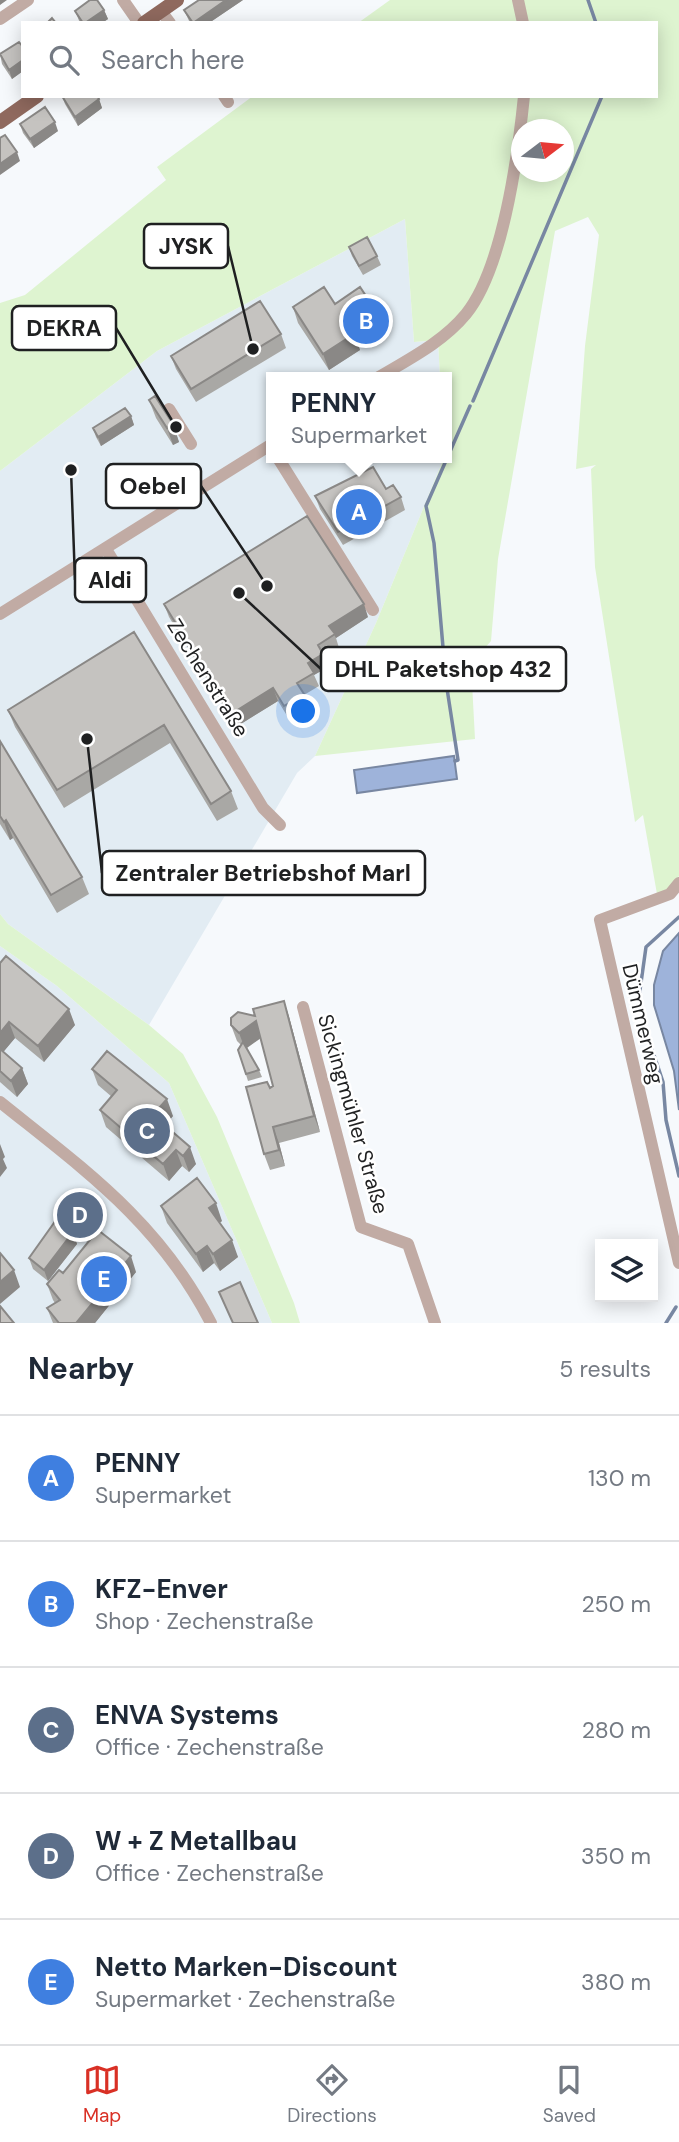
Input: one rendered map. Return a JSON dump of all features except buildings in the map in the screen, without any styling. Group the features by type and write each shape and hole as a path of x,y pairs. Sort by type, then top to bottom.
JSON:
{"main road":[{"path":"165,17 177,0"},
{"path":"0,122 34,98"}],"street":[{"path":"0,19 28,0"},
{"path":"123,0 140,21"},
{"path":"518,0 523,21"},
{"path":"387,372 449,331 478,296 496,252 524,98"},
{"path":"169,409 191,444"},
{"path":"0,614 266,449"},
{"path":"281,463 373,610"},
{"name":"Zechenstraße","path":"106,549 263,808 279,825"},
{"name":"Dümmerweg","path":"679,883 670,894 600,920 679,1263"},
{"name":"Sickingmühler Straße","path":"303,1007 361,1227 408,1244 435,1323"},
{"path":"0,1102 85,1170 145,1225 192,1286 211,1323"}],"shaded area":[{"path":"405,219 414,342 438,340 440,372 266,372 266,463 442,463 376,623 315,756 297,773 149,1025 8,924 0,914 0,471 157,351"},
{"path":"0,946 57,986 169,1083 272,1323 0,1323"}],"green space":[{"path":"390,0 679,0 679,876 670,888 657,894 643,815 635,822 595,567 591,469 596,465 576,469 585,346 599,235 588,217 555,231 498,559 491,641 471,664 475,739 315,756 376,623 442,463 452,463 452,372 440,372 438,340 414,342 405,219 157,351 0,471 0,303 25,295 166,180 157,167 250,98 658,98 658,21 361,21"},
{"path":"0,914 8,924 149,1025 183,1054 217,1117 300,1323 272,1323 169,1083 57,986 0,946"}],"water":[{"path":"454,756 457,779 357,793 354,770"},
{"path":"679,933 679,1110 674,1071 654,1005 654,985 663,951"}],"waterway":[{"path":"588,0 595,21"},
{"path":"473,401 601,98"},
{"path":"452,447 470,406"},
{"path":"445,463 426,506 434,543 446,682 458,760 455,761"},
{"path":"679,917 646,947 639,997 645,1028 663,1082 666,1120 679,1176"},
{"path":"666,1323 676,1307"}],"place":[{"name":"KFZ-Enver","path":"366,321"},
{"name":"JYSK","path":"253,349"},
{"name":"DEKRA","path":"176,427"},
{"name":"Aldi","path":"71,470"},
{"name":"PENNY","path":"359,512"},
{"name":"Oebel","path":"267,586"},
{"name":"DHL Paketshop 432","path":"239,593"},
{"name":"Zentraler Betriebshof Marl","path":"87,739"},
{"name":"ENVA Systems","path":"147,1131"},
{"name":"W + Z Metallbau","path":"80,1215"},
{"name":"Netto Marken-Discount","path":"104,1279"}]}
